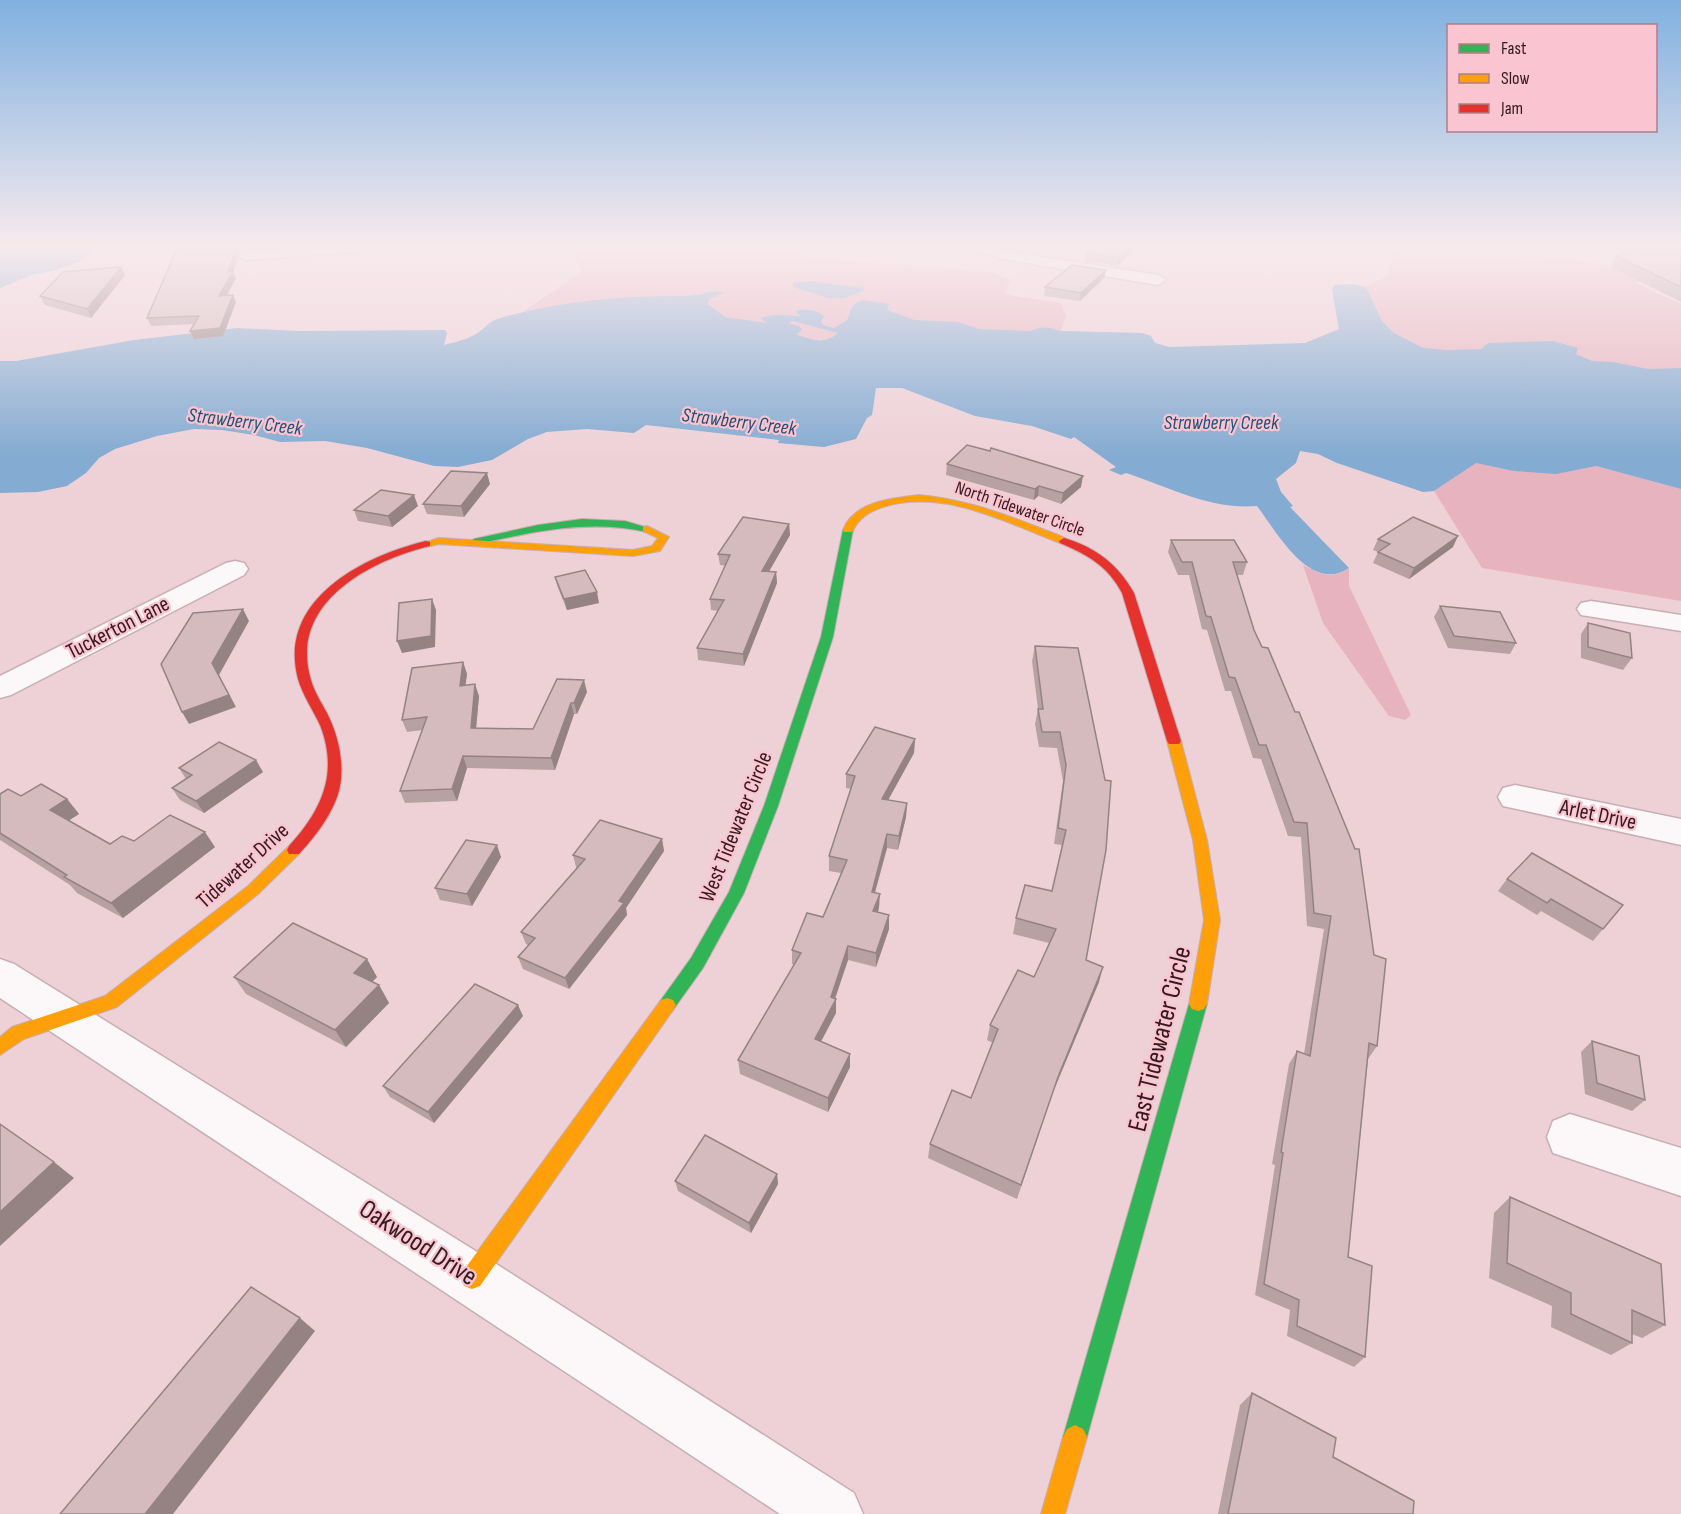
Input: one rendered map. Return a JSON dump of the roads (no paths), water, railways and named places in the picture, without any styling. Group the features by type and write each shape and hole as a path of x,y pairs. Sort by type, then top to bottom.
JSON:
{"street":[{"name":"North Tidewater Circle","path":"901,499 952,502 998,516 1083,549 1107,562 1119,574"},
{"name":"West Tidewater Circle","path":"472,1278 697,963 736,893 771,806 827,637 849,525 863,512 883,503 901,499"},
{"name":"Tidewater Drive","path":"0,1047 18,1033 111,1002 253,890 307,837 333,788 333,747 320,711 307,686 302,658 304,629 316,606 344,582 370,564 402,549 439,541 633,553 656,549 664,537 654,529 632,525 574,522 474,542"},
{"name":"Tuckerton Lane","path":"0,688 235,569"},
{"name":"East Tidewater Circle","path":"1053,1514 1196,1019 1212,920 1200,840 1170,726 1128,593 1119,574"},
{"path":"1591,609 1681,623"},
{"name":"Arlet Drive","path":"1515,797 1681,832"},
{"name":"Oakwood Drive","path":"0,976 472,1278 833,1514"},
{"path":"1570,1137 1681,1172"}],"water":[{"name":"Strawberry Creek","path":"514,315 722,315 767,323 760,318 774,315 822,315 824,316 821,321 823,325 834,328 847,320 849,315 900,315 915,320 958,322 979,329 1031,331 1046,328 1060,331 1142,333 1151,336 1155,343 1169,347 1305,343 1339,329 1336,315 1379,315 1394,333 1423,348 1481,349 1488,343 1553,341 1578,348 1576,354 1592,361 1613,362 1648,369 1681,368 1681,489 1596,466 1556,474 1514,471 1476,463 1434,491 1423,492 1337,463 1318,454 1300,451 1296,463 1276,479 1281,492 1293,506 1290,507 1349,568 1335,574 1321,573 1308,567 1296,557 1257,506 1206,501 1126,473 1121,475 1109,470 1116,467 1074,437 1071,439 1032,426 975,416 902,388 876,388 872,415 867,418 856,439 824,447 646,425 634,433 587,429 547,432 528,439 492,460 458,467 434,466 367,448 325,441 280,442 222,430 194,429 157,436 115,449 99,458 86,473 67,486 38,492 0,493 0,361 16,361 134,340 237,328 299,331 445,330 447,333 444,345 471,337 497,319","holes":["793,321 838,333 828,339 819,340 797,335 802,329 788,323"]}]}
